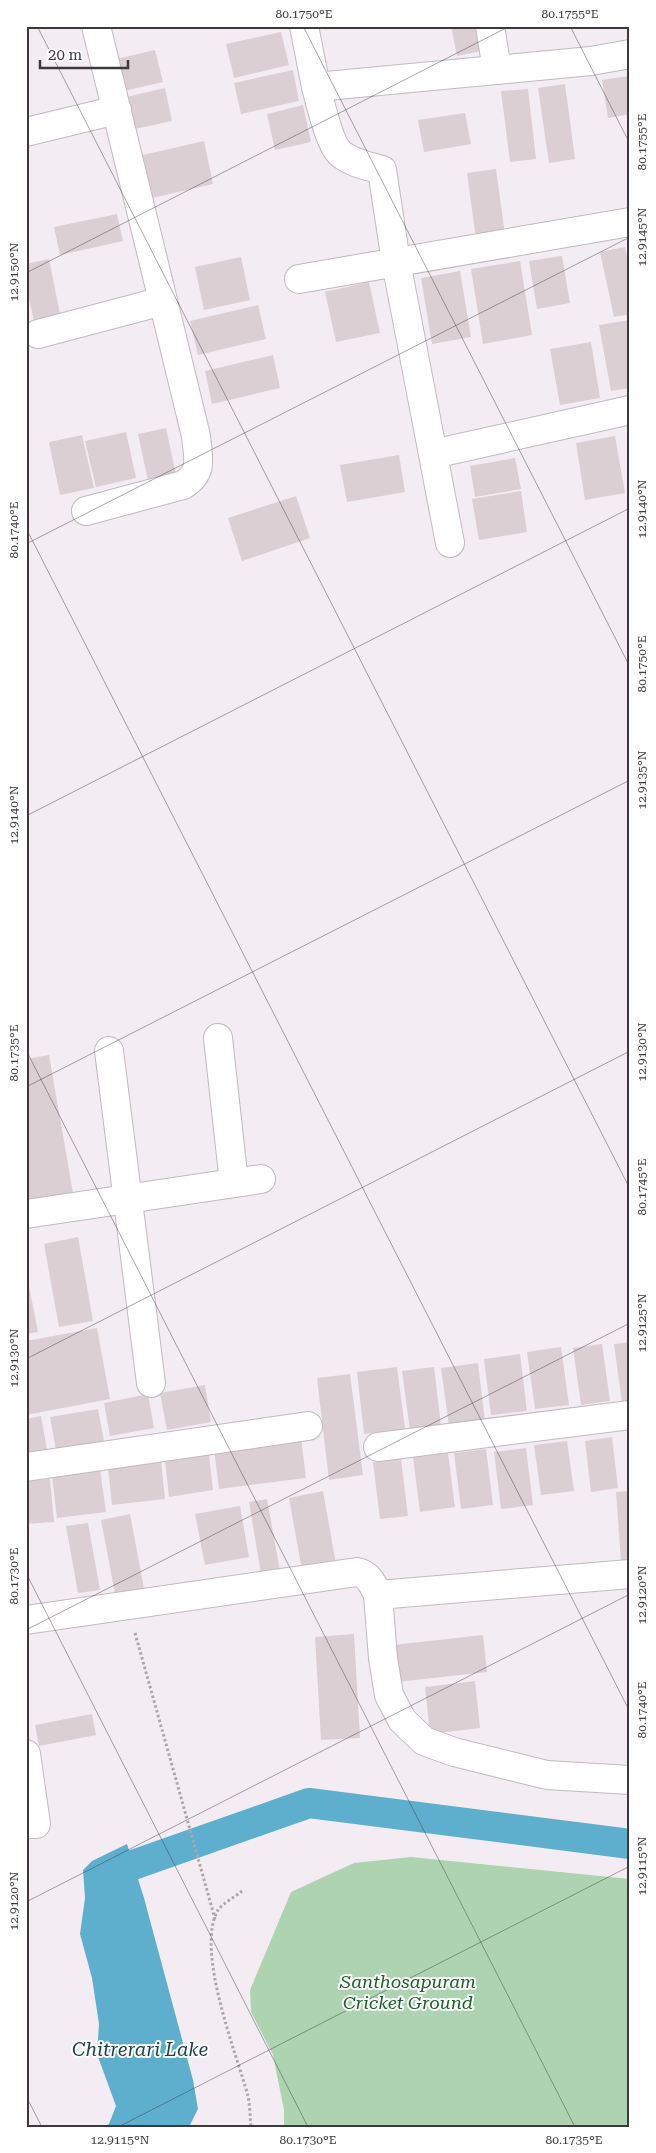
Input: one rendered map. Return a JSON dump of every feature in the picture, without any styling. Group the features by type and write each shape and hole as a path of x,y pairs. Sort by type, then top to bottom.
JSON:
{"street":[{"path":"86,511 183,484 193,478 198,469 196,436 96,26"},
{"path":"304,26 316,87 325,120 339,153 361,164 382,170 396,262 450,543"},
{"path":"490,26 497,70"},
{"path":"316,87 591,61 630,54"},
{"path":"26,132 117,110"},
{"path":"299,279 630,222"},
{"path":"38,334 163,301"},
{"path":"433,454 630,410"},
{"path":"218,1038 234,1183"},
{"path":"109,1051 151,1383"},
{"path":"26,1214 261,1179"},
{"path":"378,1447 630,1415"},
{"path":"26,1467 308,1426"},
{"path":"26,1620 357,1572 364,1573 378,1595 383,1658 389,1695 402,1720 424,1740 454,1752 546,1775 630,1780"},
{"path":"378,1595 630,1574"},
{"path":"26,1754 36,1824 26,1824"}],"path":[{"path":"127,1605 215,1918"},
{"path":"242,1891 219,1909 211,1929 211,1936 215,1979 248,2099 252,2127"}],"green space":[{"name":"Santhosapuram Cricket Ground","path":"411,1857 630,1879 630,2127 284,2127 284,2110 273,2055 251,2012 250,1990 291,1892 354,1863"}],"water":[{"name":"Chitrerari Lake","path":"127,1844 144,1898 193,2080 198,2109 189,2127 102,2127 109,2124 116,2106 97,2054 99,2024 92,1978 80,1934 85,1898 83,1870 92,1861"}],"building":[{"path":"451,26 486,26 491,49 457,56"},
{"path":"281,32 289,65 234,78 226,44"},
{"path":"155,50 163,82 119,92 112,60"},
{"path":"293,70 299,101 241,114 234,83"},
{"path":"628,76 630,114 608,118 602,80"},
{"path":"565,84 575,159 549,163 538,88"},
{"path":"165,88 172,121 130,130 122,98"},
{"path":"528,89 536,159 510,162 501,91"},
{"path":"303,105 311,142 275,150 267,114"},
{"path":"465,113 471,144 424,152 418,120"},
{"path":"204,141 213,184 152,198 143,155"},
{"path":"496,169 505,235 476,239 467,173"},
{"path":"117,214 123,241 60,255 54,227"},
{"path":"625,247 630,271 630,314 614,317 600,252"},
{"path":"562,256 570,303 537,309 529,261"},
{"path":"241,257 250,300 204,310 195,267"},
{"path":"49,259 62,324 36,330 26,286 26,264"},
{"path":"520,261 532,335 483,344 471,269"},
{"path":"460,271 471,337 432,344 421,278"},
{"path":"369,282 380,333 336,342 325,292"},
{"path":"258,305 266,339 198,355 190,321"},
{"path":"630,320 630,388 611,391 599,325"},
{"path":"591,342 600,398 560,405 550,349"},
{"path":"273,355 280,388 212,404 205,371"},
{"path":"166,428 176,475 148,481 138,434"},
{"path":"126,432 136,478 96,487 85,441"},
{"path":"82,435 94,488 60,495 49,442"},
{"path":"615,436 625,493 585,500 576,443"},
{"path":"399,455 405,492 347,502 340,465"},
{"path":"515,458 521,489 475,497 470,466"},
{"path":"521,491 527,532 479,540 472,499"},
{"path":"296,496 310,538 242,561 228,518"},
{"path":"49,1055 73,1193 26,1202 26,1059"},
{"path":"78,1237 93,1321 59,1327 44,1244"},
{"path":"26,1271 38,1332 26,1334"},
{"path":"97,1328 110,1399 26,1415 26,1341"},
{"path":"630,1342 630,1402 622,1403 614,1344"},
{"path":"602,1344 610,1401 581,1405 573,1348"},
{"path":"561,1347 569,1405 535,1409 527,1352"},
{"path":"520,1354 527,1411 491,1415 484,1359"},
{"path":"478,1363 485,1421 449,1426 441,1368"},
{"path":"397,1367 405,1429 364,1434 357,1372"},
{"path":"434,1367 441,1426 410,1430 402,1371"},
{"path":"350,1374 363,1475 329,1480 317,1378"},
{"path":"205,1385 211,1422 167,1430 160,1393"},
{"path":"148,1394 154,1428 110,1436 104,1403"},
{"path":"98,1409 104,1441 56,1450 50,1417"},
{"path":"41,1416 48,1455 26,1459 26,1419"},
{"path":"301,1437 306,1478 219,1489 214,1449"},
{"path":"612,1437 618,1488 591,1492 585,1441"},
{"path":"567,1441 574,1491 541,1495 534,1445"},
{"path":"526,1448 533,1505 501,1509 494,1452"},
{"path":"486,1449 493,1505 461,1509 454,1453"},
{"path":"448,1453 455,1507 420,1512 413,1457"},
{"path":"209,1455 213,1490 169,1497 165,1460"},
{"path":"401,1459 408,1516 380,1519 373,1462"},
{"path":"161,1461 165,1499 112,1505 108,1467"},
{"path":"100,1469 106,1512 57,1518 52,1475"},
{"path":"50,1479 54,1522 26,1524 26,1481"},
{"path":"323,1491 336,1564 302,1570 289,1498"},
{"path":"630,1491 630,1561 621,1561 616,1492"},
{"path":"267,1499 281,1576 262,1580 249,1502"},
{"path":"240,1506 249,1557 205,1565 195,1514"},
{"path":"130,1514 145,1594 116,1599 101,1520"},
{"path":"88,1523 100,1590 78,1593 66,1526"},
{"path":"354,1634 360,1738 321,1740 315,1637"},
{"path":"483,1635 487,1672 397,1682 393,1645"},
{"path":"475,1681 480,1728 430,1734 425,1687"},
{"path":"92,1714 96,1735 39,1746 35,1725"}],"waterway":[{"path":"133,1865 309,1803 630,1844"}]}
